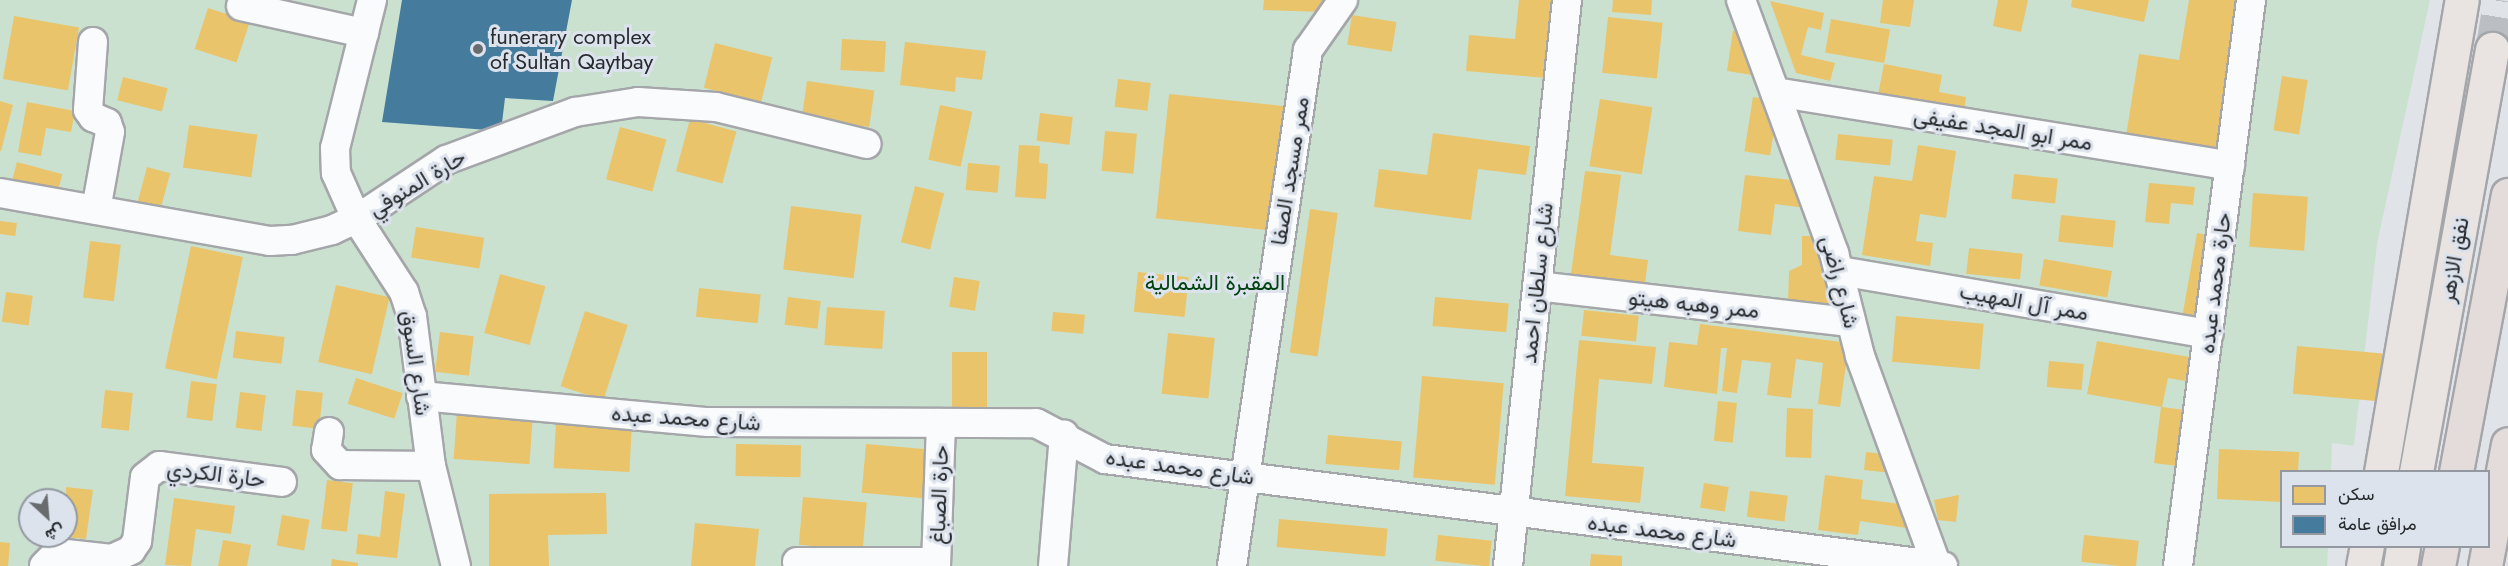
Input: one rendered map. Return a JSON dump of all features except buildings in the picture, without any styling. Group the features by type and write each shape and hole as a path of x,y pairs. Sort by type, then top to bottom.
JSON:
{"highway":[{"path":"2456,470 2508,195"},
{"path":"2490,539 2508,444"},
{"path":"2438,566 2442,548"},
{"path":"2485,566 2488,548"}],"main road":[{"path":"2381,470 2462,0"},
{"name":"نفق الازهر","path":"2416,470 2492,49"},
{"path":"2363,566 2367,548"},
{"path":"2400,566 2403,548"}],"street":[{"name":"شارع السوق","path":"372,0 335,148 336,173 356,218 404,292 412,316 431,466 456,566"},
{"name":"ممر مسجد الصفا","path":"1232,566 1242,476 1308,50 1343,0"},
{"name":"شارع سلطان احمد","path":"1508,566 1567,0"},
{"name":"شارع راضى","path":"1741,0 1840,271 1850,322 1939,566"},
{"name":"حارة محمد عبده","path":"2178,566 2251,0"},
{"path":"241,6 364,33"},
{"path":"93,42 87,110 93,117 107,123 110,132 96,210"},
{"name":"ممر ابو المجد عفيفى","path":"1775,92 2230,166"},
{"name":"حارة المنوفي","path":"0,193 270,241 312,236 356,218 446,160 575,112 638,102 716,107 867,144"},
{"name":"ممر آل المهيب","path":"1840,271 2209,334"},
{"name":"ممر وهبه هيتو","path":"1537,286 1850,322"},
{"name":"شارع محمد عبده","path":"422,396 708,422 1036,423 1064,434 1105,459 1513,512 1766,555 1939,566"},
{"name":"حارة الصباغ","path":"936,564 941,423"},
{"path":"329,432 326,450 340,465 431,466"},
{"path":"1053,566 1064,434"},
{"name":"حارة الكردي","path":"44,566 57,552 111,559 131,550 137,541 145,477 159,466 282,482"},
{"path":"797,562 936,564"}],"green space":[{"name":"المقبرة الشمالية","path":"0,0 2430,0 2377,244 2354,446 2332,443 2331,470 2280,470 2280,548 2328,548 2327,566 0,566"}],"tunnel":[{"path":"2492,49 2500,0"}],"place":[{"name":"funerary complex of Sultan Qaytbay","path":"478,49"}]}
